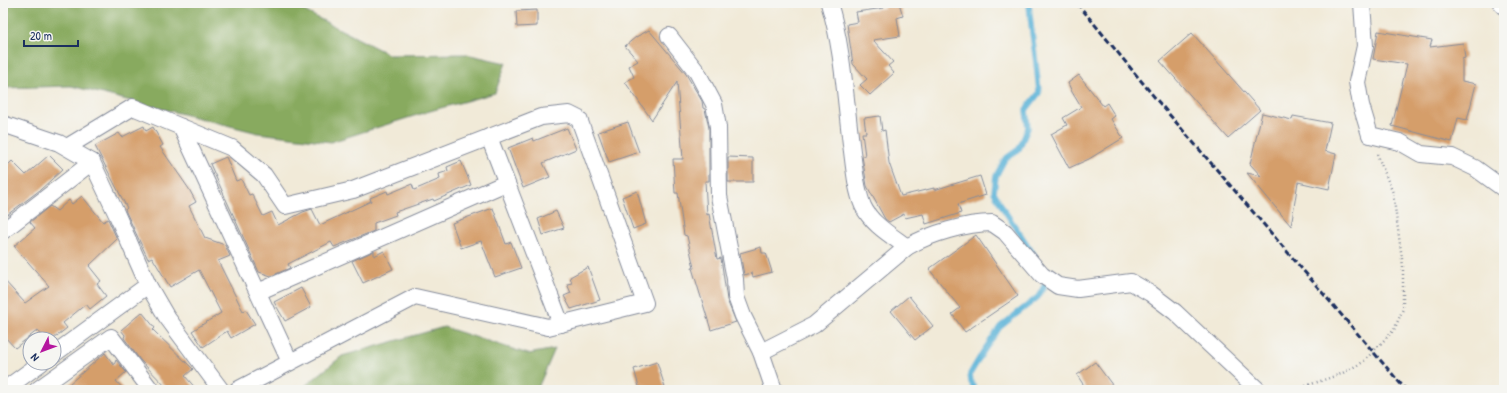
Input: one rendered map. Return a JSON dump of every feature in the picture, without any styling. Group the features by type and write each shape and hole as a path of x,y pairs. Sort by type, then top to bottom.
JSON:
{"street":[{"path":"829,3 841,59 856,179 863,207 874,221 907,247"},
{"path":"1362,3 1365,46 1357,82 1361,105 1370,135 1400,142 1422,154 1452,157 1475,168 1504,189"},
{"path":"669,36 697,72 714,104 718,127 719,196 735,279 736,297 743,316 761,352 774,390"},
{"path":"67,147 133,107 232,148 264,175 285,206 353,190 541,117 570,114 578,119 645,303 548,328 415,297 237,390"},
{"path":"3,124 67,147 92,162 148,285 166,316 221,390"},
{"path":"181,127 290,362"},
{"path":"489,137 560,324"},
{"path":"3,231 92,162"},
{"path":"258,292 506,183"},
{"path":"761,352 814,325 907,247 916,242 967,226 992,223 1005,232 1042,275 1058,286 1078,290 1131,282 1150,293 1175,312 1258,390"},
{"path":"62,348 148,285"},
{"path":"37,390 111,337 151,390"},
{"path":"4,390 30,371"}],"path":[{"path":"1294,390 1341,374 1363,362 1394,330 1403,310 1403,266 1393,193 1370,135"}],"green space":[{"path":"3,3 289,3 390,55 466,54 506,63 495,93 430,111 331,142 258,133 71,86 3,88"},
{"path":"444,327 528,354 555,349 537,390 300,390 342,356"}],"building":[{"path":"883,3 899,3 903,16 897,18 900,36 873,40 893,62 888,66 894,73 870,95 860,85 867,79 853,64 847,24 858,22 856,12 884,8"},
{"path":"537,10 537,26 517,27 516,11"},
{"path":"649,30 686,74 702,101 709,128 709,181 705,181 707,215 709,214 717,259 721,258 727,300 736,322 711,330 692,268 694,268 687,236 684,235 678,193 675,193 673,159 683,159 677,82 652,120 625,82 634,77 629,66 638,61 625,46 636,37"},
{"path":"1378,31 1432,40 1430,47 1463,43 1465,58 1462,59 1462,81 1476,84 1467,120 1458,118 1452,142 1392,126 1407,64 1373,59"},
{"path":"1192,33 1260,110 1228,138 1160,61"},
{"path":"1079,75 1103,106 1107,103 1115,116 1111,119 1123,138 1089,159 1069,168 1051,134 1067,125 1063,118 1081,107 1068,83"},
{"path":"1262,113 1292,120 1293,116 1331,123 1325,151 1336,154 1329,189 1298,182 1291,226 1247,173 1261,176 1250,164"},
{"path":"880,116 882,131 885,130 889,163 901,196 934,188 934,190 980,176 986,195 958,204 961,213 926,224 923,214 905,218 904,214 889,222 885,219 867,186 862,156 865,156 862,133 866,133 864,118"},
{"path":"628,122 639,152 609,162 598,132"},
{"path":"144,126 146,131 153,127 163,145 160,147 189,189 196,202 189,206 205,238 225,245 230,256 218,261 243,311 246,310 255,324 231,338 227,331 203,347 192,331 221,313 199,270 170,287 152,257 148,259 125,210 127,208 95,146 119,133 122,137"},
{"path":"567,128 576,149 543,163 550,177 523,188 508,148 533,138 534,141"},
{"path":"49,155 63,169 40,190 3,218 3,170 12,161 26,175"},
{"path":"226,157 236,181 241,179 249,195 252,194 263,216 272,212 278,225 312,209 320,225 371,201 370,198 387,191 388,194 412,184 414,190 440,179 439,174 448,171 447,167 461,161 471,185 434,201 433,199 395,212 396,215 374,223 374,231 334,247 331,242 288,264 290,268 271,276 259,272 210,164"},
{"path":"728,157 753,158 753,182 728,182"},
{"path":"637,191 646,224 633,229 622,197"},
{"path":"82,196 103,222 108,219 117,239 89,266 101,281 97,284 106,296 90,309 86,304 63,323 67,328 62,332 38,330 22,331 22,343 15,348 3,335 3,279 25,303 49,286 14,246 35,228 30,222 50,206 57,211 69,200 72,204"},
{"path":"493,208 506,244 511,242 521,268 495,277 481,241 461,248 452,223"},
{"path":"556,211 564,228 543,235 538,219"},
{"path":"976,235 1018,296 965,332 952,314 960,308 929,269"},
{"path":"761,247 762,253 766,253 772,272 753,277 752,273 744,275 740,253"},
{"path":"374,251 374,256 384,251 393,269 363,283 352,261"},
{"path":"588,267 600,300 571,309 564,296 571,293 567,284 572,283 570,277"},
{"path":"301,288 311,307 285,321 274,302"},
{"path":"909,296 933,326 915,340 891,311"},
{"path":"142,312 155,328 153,330 193,369 185,376 197,390 169,390 140,360 124,338 125,335 121,330"},
{"path":"105,353 114,365 116,360 126,372 116,381 124,390 62,390"},
{"path":"657,362 666,390 640,390 634,369"},
{"path":"1095,362 1116,390 1087,390 1077,375"}],"waterway":[{"path":"1029,3 1039,93 1026,110 1028,128 1019,149 1005,159 996,176 994,192 1004,210 1035,256"},
{"path":"975,390 971,382 970,374 983,352 1000,327 1038,297 1047,281"}],"railway":[{"path":"1077,3 1156,99 1406,390"}]}
